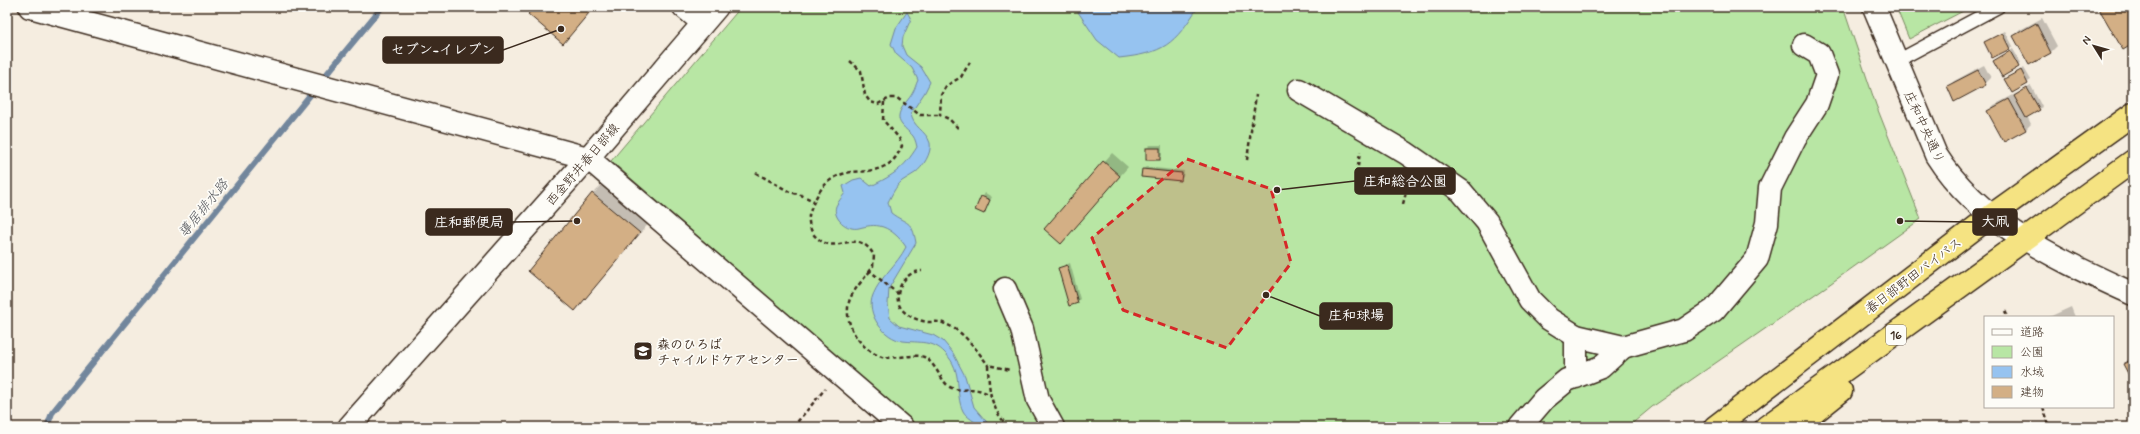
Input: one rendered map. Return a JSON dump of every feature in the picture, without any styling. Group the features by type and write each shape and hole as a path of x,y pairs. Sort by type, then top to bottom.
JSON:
{"highway":[{"name":"春日部野田バイパス","path":"1715,427 1992,215 2133,114"},
{"name":"16","path":"1766,427 2025,241 2133,161"},
{"name":"16","path":"1796,427 1877,361 1906,327"}],"street":[{"path":"30,7 588,158 902,427"},
{"path":"684,7 703,23"},
{"name":"西金野井春日部線","path":"349,427 588,158 717,7"},
{"name":"庄和中央通り","path":"1874,7 1936,155 1947,172 1992,215 2025,241 2051,256 2133,294"},
{"path":"1520,427 1544,400 1567,380 1600,367 1623,347 1684,330 1714,310 1757,259 1767,223 1770,188 1795,138 1817,104 1827,76 1819,54 1804,45"},
{"path":"1298,90 1406,153 1461,191 1486,222 1530,300 1549,319 1576,336 1623,347"},
{"path":"1004,289 1022,329 1038,400 1053,427"},
{"path":"1576,336 1576,377"}],"lane":[{"path":"1896,62 1998,7"}],"path":[{"path":"850,61 861,71 865,95 870,102 884,102 890,98 897,98 920,115 940,115 949,119 958,128"},
{"path":"940,115 941,95 946,86 961,77 970,62"},
{"path":"1247,160 1256,95"},
{"path":"884,102 883,120 899,138 902,146 897,157 886,166 870,172 850,172 834,178 820,188 808,216 815,237 826,244 840,245 854,240 868,245 874,255 871,272 849,302 850,325 855,335 866,348 883,357 923,356 937,367 947,385 953,389 976,388 990,395"},
{"path":"756,173 790,192 814,201"},
{"path":"922,271 909,275 900,287 897,293 897,300 902,311 915,320 943,322 960,333 974,346 988,365 990,395 998,416 1008,427"},
{"path":"871,272 897,293"},
{"path":"2005,311 2008,316"},
{"path":"988,365 1006,370 1031,367"},
{"path":"793,427 839,373"},
{"path":"2043,408 2050,427"}],"highlighted area":[{"path":"1187,159 1271,189 1291,263 1227,348 1123,310 1092,238"}],"green space":[{"path":"741,7 1843,7 1876,105 1921,219 1652,407 1628,427 918,427 611,161"},
{"path":"1896,7 1971,7 1909,39"}],"water":[{"path":"1077,7 1198,7 1182,30 1166,45 1147,53 1119,58 1097,40 1078,12"},
{"path":"907,12 911,19 903,37 902,46 906,55 921,67 930,82 911,113 914,122 930,143 930,151 921,167 900,183 888,202 891,213 911,226 916,243 889,288 888,304 890,318 899,326 933,335 943,341 953,353 965,376 974,407 991,427 981,427 963,411 960,404 955,368 945,353 931,344 903,341 889,336 874,317 871,302 873,295 880,282 898,260 906,247 904,244 890,230 880,226 874,225 850,228 845,226 838,219 835,211 836,206 845,193 843,186 853,180 861,178 871,186 879,182 903,166 917,147 913,136 899,121 899,116 902,107 914,91 918,80 912,68 896,54 891,44 896,28"}],"building":[{"path":"535,7 594,7 563,44 528,14"},
{"path":"2098,7 2133,7 2133,44 2123,50"},
{"path":"2036,23 2051,53 2029,65 2013,36"},
{"path":"2002,33 2010,49 1992,58 1984,42"},
{"path":"2010,51 2019,67 2002,77 1993,61"},
{"path":"1978,70 1986,85 1954,102 1947,86"},
{"path":"2021,70 2028,84 2012,93 2004,79"},
{"path":"2027,88 2040,110 2026,118 2014,96"},
{"path":"2009,99 2026,130 2004,142 1987,111"},
{"path":"1146,148 1160,148 1160,160 1146,160"},
{"path":"1103,161 1120,176 1061,244 1044,229"},
{"path":"1142,169 1182,173 1181,181 1141,177"},
{"path":"592,193 640,233 575,311 528,271"},
{"path":"981,196 990,200 984,214 975,210"},
{"path":"1067,265 1078,303 1069,306 1058,268"},
{"path":"2133,359 2133,383 2123,364"}],"waterway":[{"name":"導居排水路","path":"321,81 382,7"},
{"name":"導居排水路","path":"47,427 52,413 315,89"}],"place":[{"name":"セブン-イレブン","path":"561,29"},
{"name":"庄和総合公園","path":"1277,190"},
{"name":"庄和郵便局","path":"577,221"},
{"name":"大凧","path":"1900,221"},
{"name":"庄和球場","path":"1266,295"},
{"name":"森のひろば チャイルドケアセンター","path":"643,351"}]}
